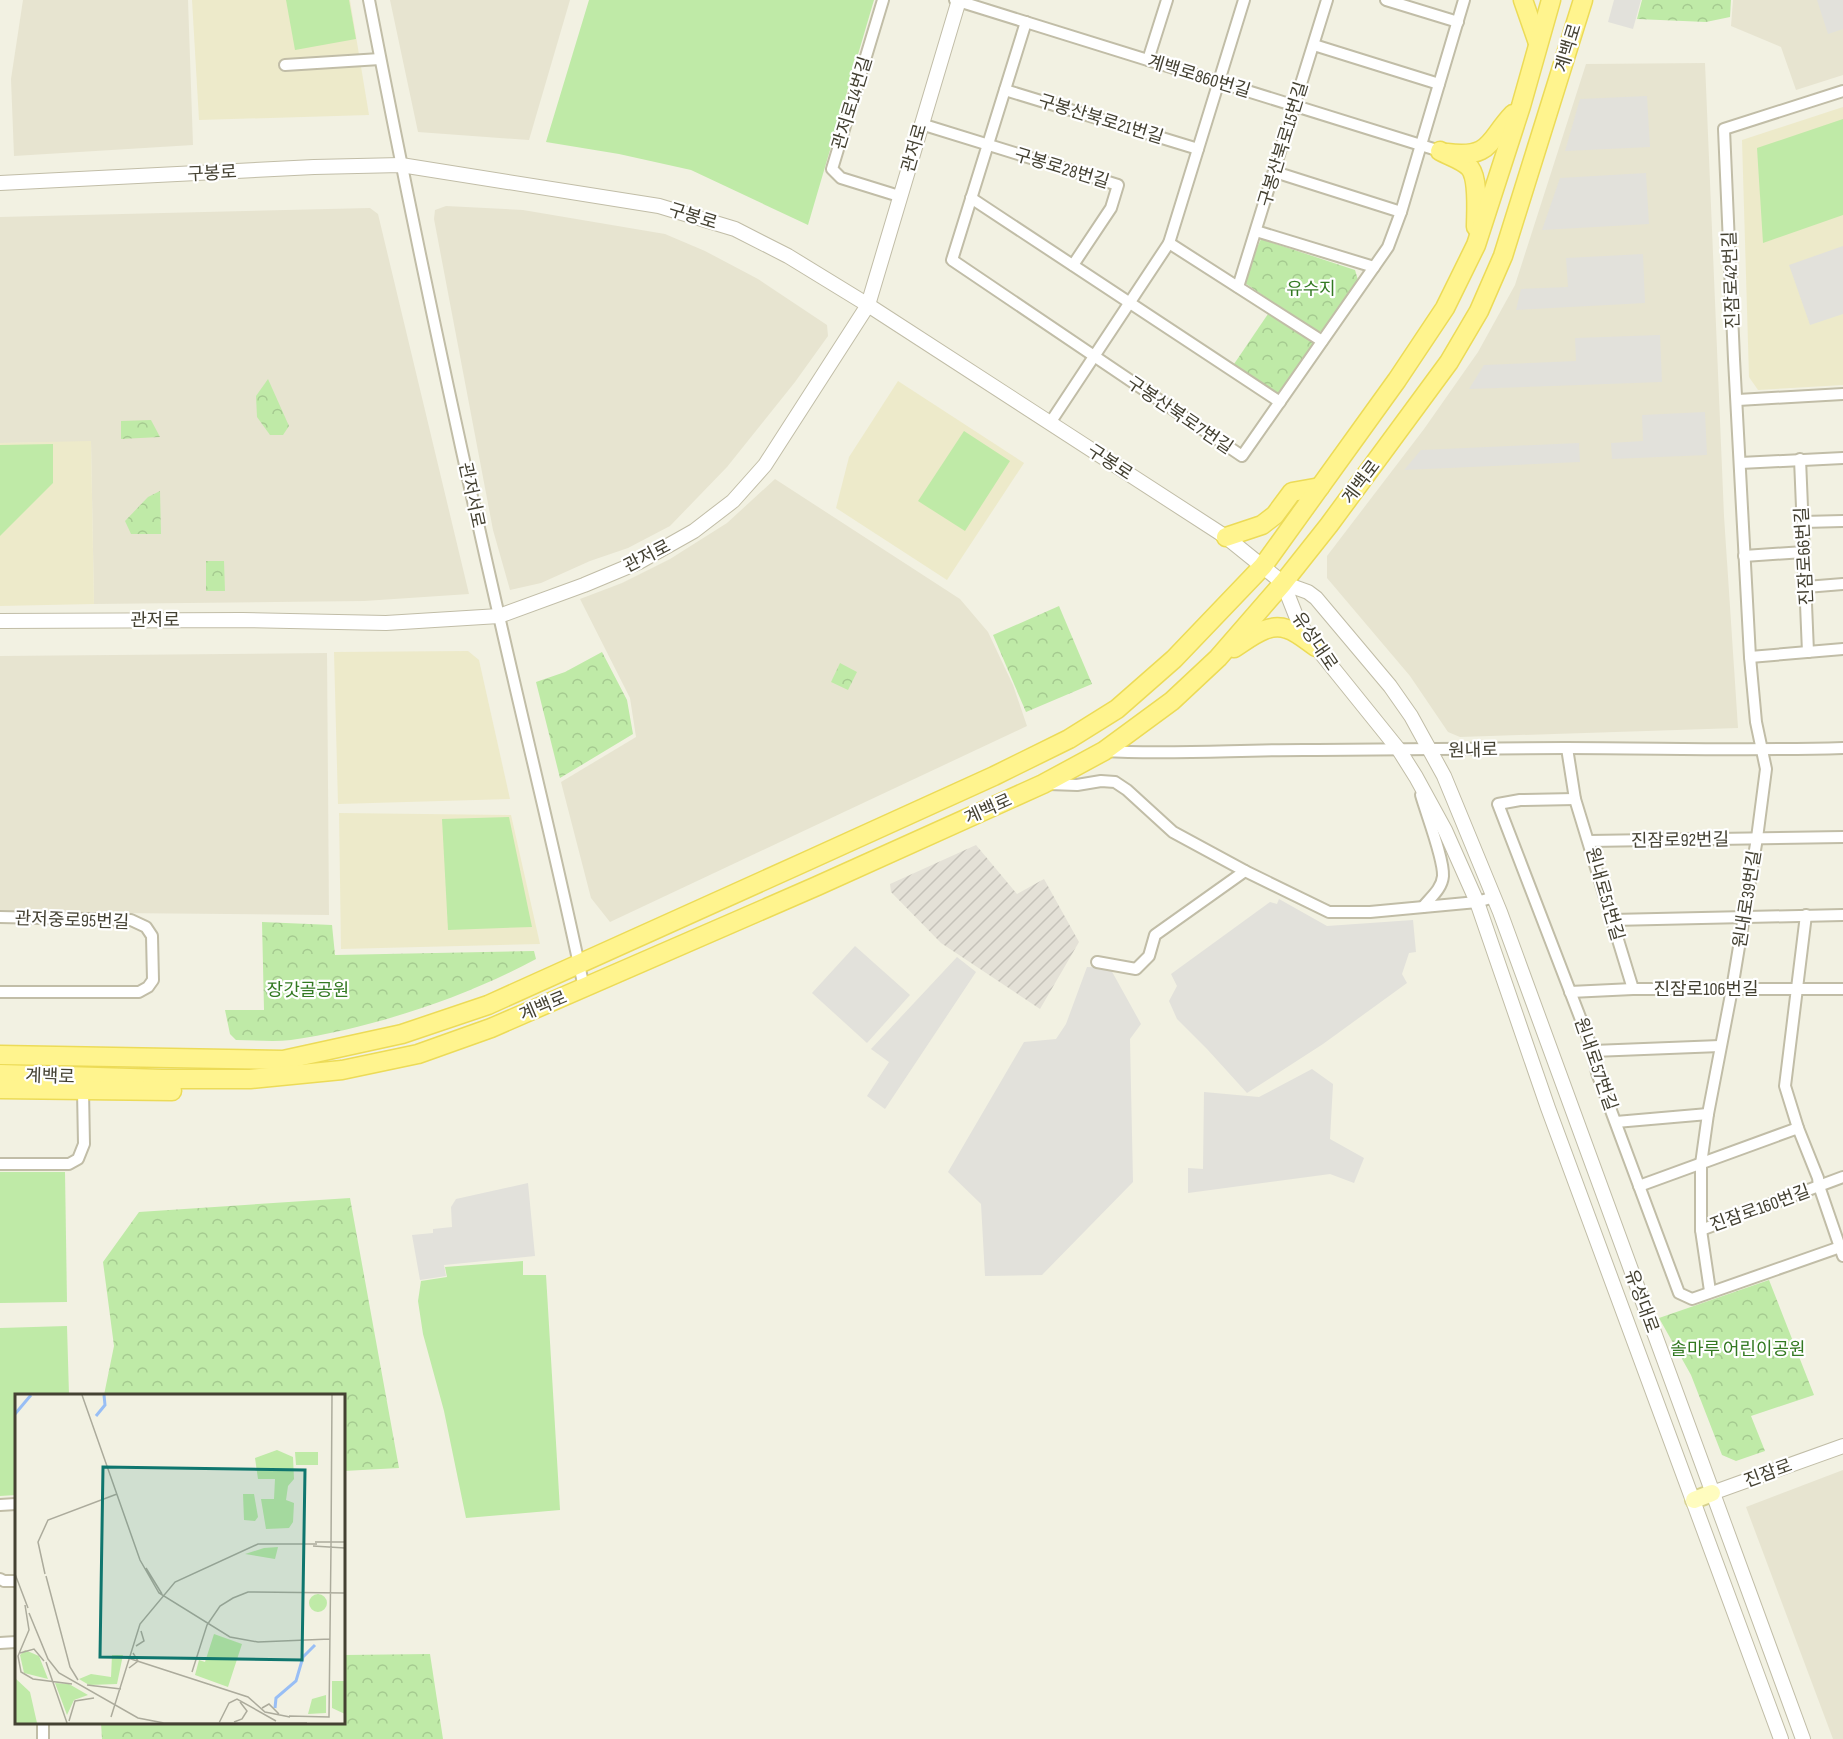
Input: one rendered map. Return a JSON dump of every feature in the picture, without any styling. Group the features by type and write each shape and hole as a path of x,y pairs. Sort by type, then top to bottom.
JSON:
{"main road":[{"path":"1523,0 1538,43"},
{"name":"계백로","path":"0,1055 283,1060 413,1031 488,1005 984,781 1069,739 1118,709 1174,659 1263,566 1397,380 1445,308 1476,245 1521,106 1551,0"},
{"name":"계백로","path":"0,1074 250,1079 342,1070 418,1054 491,1028 817,886 1043,784 1104,751 1172,700 1218,658 1283,583 1329,525 1449,362 1479,311 1503,256 1583,0"},
{"path":"1440,151 1464,155 1485,149 1521,106"},
{"path":"1440,151 1462,162 1473,175 1476,245"},
{"path":"1226,537 1262,525 1275,515 1292,492 1320,487"},
{"path":"1218,658 1260,631 1274,627 1288,629 1316,647"},
{"path":"0,1046 282,1048 323,1051"},
{"path":"0,1089 240,1091 310,1082 342,1070"},
{"name":"진잠로","path":"1694,1500 1712,1493"}],"street":[{"name":"관저서로","path":"369,0 401,165 499,616 584,988"},
{"name":"관저로14번길","path":"883,0 832,169 841,178 899,196"},
{"name":"관저로","path":"0,621 242,620 386,623 499,616 639,562 694,531 726,508 765,465 868,305 957,0"},
{"name":"계백로860번길","path":"957,0 1440,151"},
{"path":"1148,60 1167,0"},
{"path":"1050,423 1169,243 1244,0"},
{"name":"구봉산북로15번길","path":"1238,287 1327,0"},
{"path":"1386,0 1458,22"},
{"name":"구봉산북로7번길","path":"1093,356 1242,456 1388,247 1401,212 1464,0"},
{"path":"1026,22 952,260 1093,356"},
{"path":"1314,45 1439,84"},
{"path":"285,65 380,59"},
{"name":"구봉산북로21번길","path":"1005,90 1198,149"},
{"name":"진잠로42번길","path":"1763,750 1756,722 1750,657 1724,129 1843,91"},
{"name":"구봉로28번길","path":"921,124 1118,186 1111,208 1073,265"},
{"name":"구봉로","path":"0,183 314,167 401,165 659,206 735,229 788,256 868,305 1226,537 1283,583"},
{"path":"1275,172 1401,212"},
{"path":"971,198 1280,402"},
{"path":"1256,231 1374,267"},
{"path":"1169,243 1322,341"},
{"path":"1738,400 1843,394"},
{"path":"1740,463 1843,458"},
{"name":"진잠로66번길","path":"1800,459 1808,652"},
{"path":"1803,522 1843,521"},
{"path":"1744,556 1804,552"},
{"name":"유성대로","path":"1283,583 1298,621 1316,647 1399,750 1416,777 1445,830 1477,902 1548,1108 1781,1739"},
{"name":"유성대로","path":"1283,583 1308,592 1316,598 1390,686 1411,716 1444,776 1494,897 1803,1739"},
{"path":"1806,587 1843,584"},
{"path":"1750,657 1843,649"},
{"name":"원내로51번길","path":"1567,748 1575,799 1633,989"},
{"name":"원내로","path":"1104,751 1136,753 1257,749 1763,750 1843,748"},
{"name":"원내로39번길","path":"1710,1291 1701,1230 1701,1164 1757,838 1766,769 1763,750"},
{"path":"1416,777 1443,877 1437,890 1423,907"},
{"path":"1043,784 1077,785 1101,781 1115,782 1173,832 1245,871 1329,912 1370,912 1477,902 1494,897"},
{"name":"원내로57번길","path":"1575,799 1520,800 1498,804 1593,1051 1597,1073 1678,1293 1692,1299 1710,1291"},
{"name":"진잠로92번길","path":"1589,842 1843,837"},
{"path":"1097,962 1136,969 1149,956 1155,935 1245,871"},
{"name":"진잠로160번길","path":"1806,915 1785,1086 1842,1250"},
{"path":"1612,920 1843,915"},
{"name":"관저중로95번길","path":"0,917 131,920 141,924 152,936 153,980 148,987 139,992 0,992"},
{"name":"진잠로106번길","path":"1570,992 1633,989 1843,988"},
{"path":"1593,1051 1720,1046"},
{"name":"계백로","path":"0,1164 69,1164 78,1159 84,1144 83,1091"},
{"path":"1616,1122 1708,1114"},
{"path":"1639,1186 1798,1128"},
{"path":"1819,1186 1843,1177"},
{"name":"진잠로160번길","path":"1701,1230 1819,1186"},
{"path":"1710,1291 1842,1250"},
{"name":"진잠로","path":"1712,1493 1843,1446"},
{"path":"0,1643 15,1642"}],"shaded area":[{"path":"23,0 188,0 193,145 14,156 11,79"},
{"path":"192,0 350,0 369,115 199,120"},
{"path":"390,0 570,0 529,140 418,132"},
{"path":"1614,0 1641,0 1633,29 1608,22"},
{"path":"1733,0 1843,0 1843,75 1796,90 1781,47 1731,26"},
{"path":"1817,0 1843,0 1843,29 1828,34"},
{"path":"1705,63 1724,516 1738,728 1460,737 1448,732 1410,676 1327,578 1327,556 1424,429 1478,352 1515,285 1586,64"},
{"path":"1647,96 1650,147 1565,151 1580,99"},
{"path":"1843,107 1843,385 1758,390 1749,377 1742,140"},
{"path":"1646,173 1649,224 1542,230 1560,178"},
{"path":"446,206 523,210 665,234 705,251 758,279 827,325 828,336 795,382 727,467 670,526 628,548 590,561 541,583 510,590 493,530 434,219 435,210"},
{"path":"370,208 378,214 469,594 364,601 94,604 91,442 0,443 0,217"},
{"path":"1843,246 1843,314 1810,325 1789,265"},
{"path":"1643,254 1645,303 1516,310 1521,289 1568,287 1566,258"},
{"path":"1660,335 1662,382 1469,389 1484,365 1576,361 1575,338"},
{"path":"898,381 1024,463 947,580 836,508 849,457"},
{"path":"1705,412 1707,455 1612,459 1611,443 1643,441 1642,415"},
{"path":"91,441 94,604 0,606 0,443"},
{"path":"1579,443 1580,462 1404,470 1421,450"},
{"path":"775,479 960,599 988,632 1013,685 1027,726 610,922 591,898 561,782 636,737 630,698 580,599 622,583 670,559 727,523"},
{"path":"468,651 479,660 510,799 338,804 334,652"},
{"path":"327,653 329,915 0,912 0,656"},
{"path":"339,813 511,815 540,944 341,949"},
{"path":"976,845 1017,894 1044,879 1079,942 1040,1009 941,943 891,892 890,884"},
{"path":"1279,899 1327,926 1413,920 1416,952 1409,953 1402,974 1407,983 1323,1044 1247,1093 1177,1019 1169,1001 1177,986 1171,974 1270,902 1277,904"},
{"path":"855,946 910,995 867,1043 812,993"},
{"path":"957,957 976,972 885,1109 867,1096 889,1062 871,1049"},
{"path":"1087,967 1110,968 1141,1024 1130,1039 1133,1182 1042,1275 985,1276 981,1204 948,1172 1024,1042 1056,1039 1066,1024"},
{"path":"1312,1069 1333,1084 1330,1139 1364,1158 1354,1183 1330,1174 1188,1193 1188,1168 1203,1169 1204,1092 1259,1097"},
{"path":"528,1183 535,1256 444,1265 446,1276 420,1280 412,1235 433,1233 433,1229 452,1227 451,1207 456,1199"},
{"path":"1843,1470 1843,1739 1833,1739 1746,1507"}],"green space":[{"path":"286,0 349,0 356,39 295,50"},
{"path":"589,0 874,0 808,225 691,170 619,154 546,142"},
{"path":"1642,0 1731,0 1730,17 1706,22 1637,19"},
{"path":"1843,119 1843,215 1763,243 1757,148"},
{"name":"유수지","path":"1261,239 1355,270 1358,280 1322,331 1316,332 1242,281"},
{"path":"1270,311 1317,341 1280,397 1232,367"},
{"path":"268,379 289,426 283,435 270,435 257,417 256,396"},
{"path":"151,420 160,437 121,439 121,421"},
{"path":"964,431 1010,461 965,531 918,501"},
{"path":"53,444 53,483 0,536 0,445"},
{"path":"160,491 161,534 131,534 125,521 148,497"},
{"path":"206,561 224,561 225,591 206,591"},
{"path":"1059,606 1092,684 1026,712 993,635"},
{"path":"602,652 627,700 633,734 560,778 536,682 565,672"},
{"path":"840,663 857,672 848,690 831,682"},
{"path":"509,817 532,927 448,930 442,819"},
{"name":"장갓골공원","path":"262,922 332,925 335,955 534,951 536,959 448,999 354,1028 291,1040 236,1040 230,1034 225,1010 264,1010"},
{"path":"0,1172 65,1172 67,1302 0,1303"},
{"path":"350,1198 399,1468 345,1471 345,1394 104,1394 114,1346 103,1262 139,1212"},
{"path":"523,1261 523,1275 546,1275 560,1510 466,1518 444,1411 423,1334 418,1301 421,1281 447,1277 445,1267"},
{"name":"솔마루 어린이공원","path":"1769,1280 1814,1395 1751,1416 1765,1451 1736,1461 1722,1455 1691,1375 1659,1318"},
{"path":"67,1326 69,1394 15,1394 15,1495 0,1496 0,1328"},
{"path":"430,1654 443,1739 102,1739 101,1724 345,1724 345,1655"}]}
